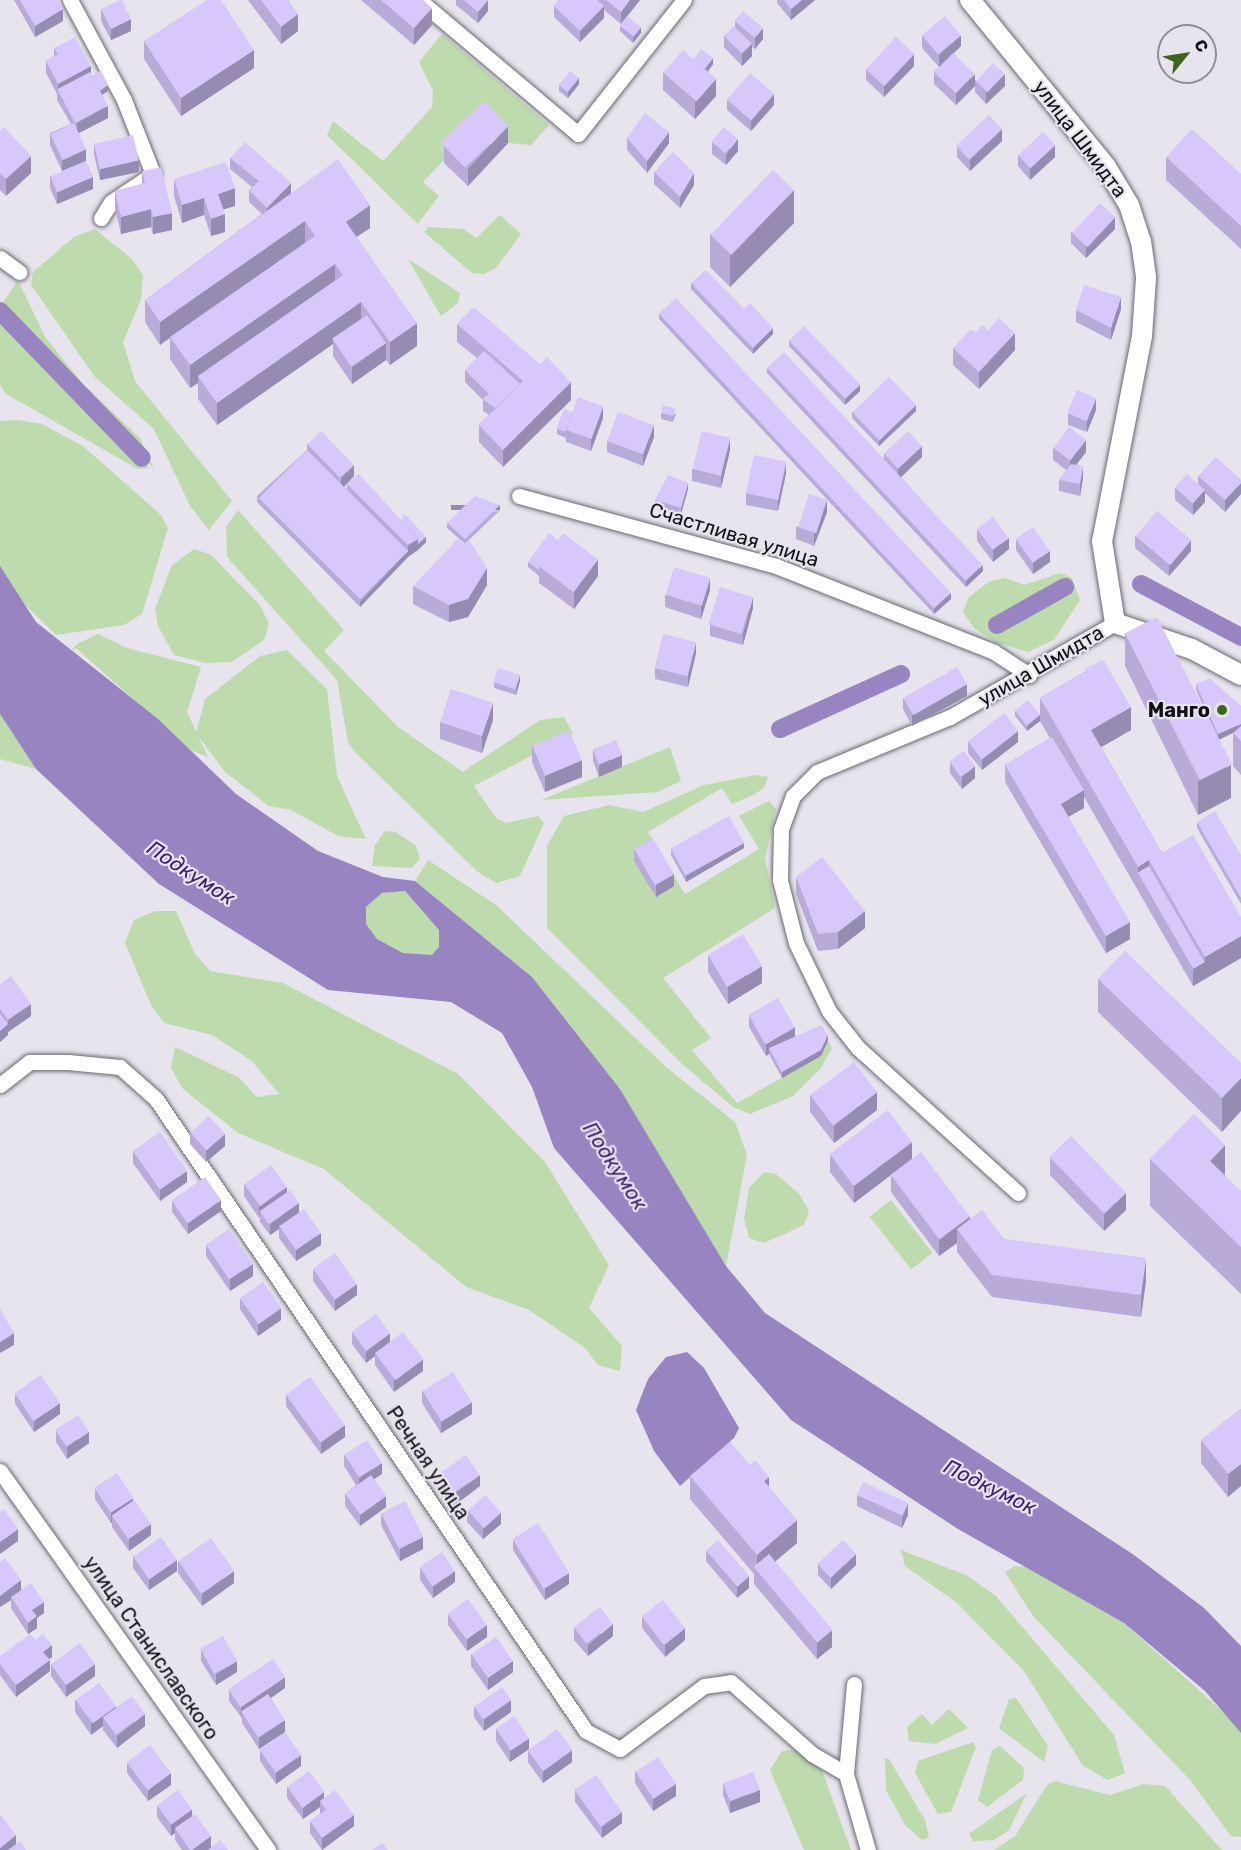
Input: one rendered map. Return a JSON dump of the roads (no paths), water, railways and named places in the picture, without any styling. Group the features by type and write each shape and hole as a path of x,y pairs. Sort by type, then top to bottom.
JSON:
{"street":[{"path":"70,0 124,100 153,174 111,202 101,218"},
{"path":"419,0 578,134 684,0"},
{"name":"улица Шмидта","path":"969,0 1106,167 1129,206 1141,241 1146,278 1142,336 1102,541 1115,623 1029,675 950,717 817,772 793,796 781,829 780,880 796,943 829,1011 858,1048 1018,1193"},
{"path":"0,258 19,272"},
{"name":"Счастливая улица","path":"519,496 776,566 994,652 1029,675"},
{"path":"1115,623 1192,649 1241,675"},
{"name":"Речная улица","path":"0,1085 29,1062 68,1062 120,1067 156,1099 586,1731 620,1749 704,1686 731,1682 804,1748 846,1774"},
{"name":"улица Станиславского","path":"0,1471 268,1850"},
{"path":"854,1684 846,1774 868,1850"}],"water":[{"name":"Подкумок","path":"0,566 36,622 158,719 236,794 318,851 383,877 415,881 532,977 620,1089 726,1266 765,1313 1134,1555 1204,1608 1241,1646 1241,1733 1205,1691 1124,1623 958,1529 791,1420 554,1148 532,1087 502,1033 451,1002 328,990 159,884 36,769 0,714","holes":["405,891 439,930 439,947 432,955 403,953 377,939 366,924 366,907 382,893"]},
{"path":"687,1352 704,1368 739,1428 734,1438 680,1486 654,1451 636,1410 648,1379 666,1357"}],"waterway":[{"path":"0,311 142,458"},
{"path":"1141,584 1241,637"},
{"path":"997,625 1065,587"},
{"path":"780,729 901,674"}],"place":[{"name":"Манго","path":"1222,710"}]}
